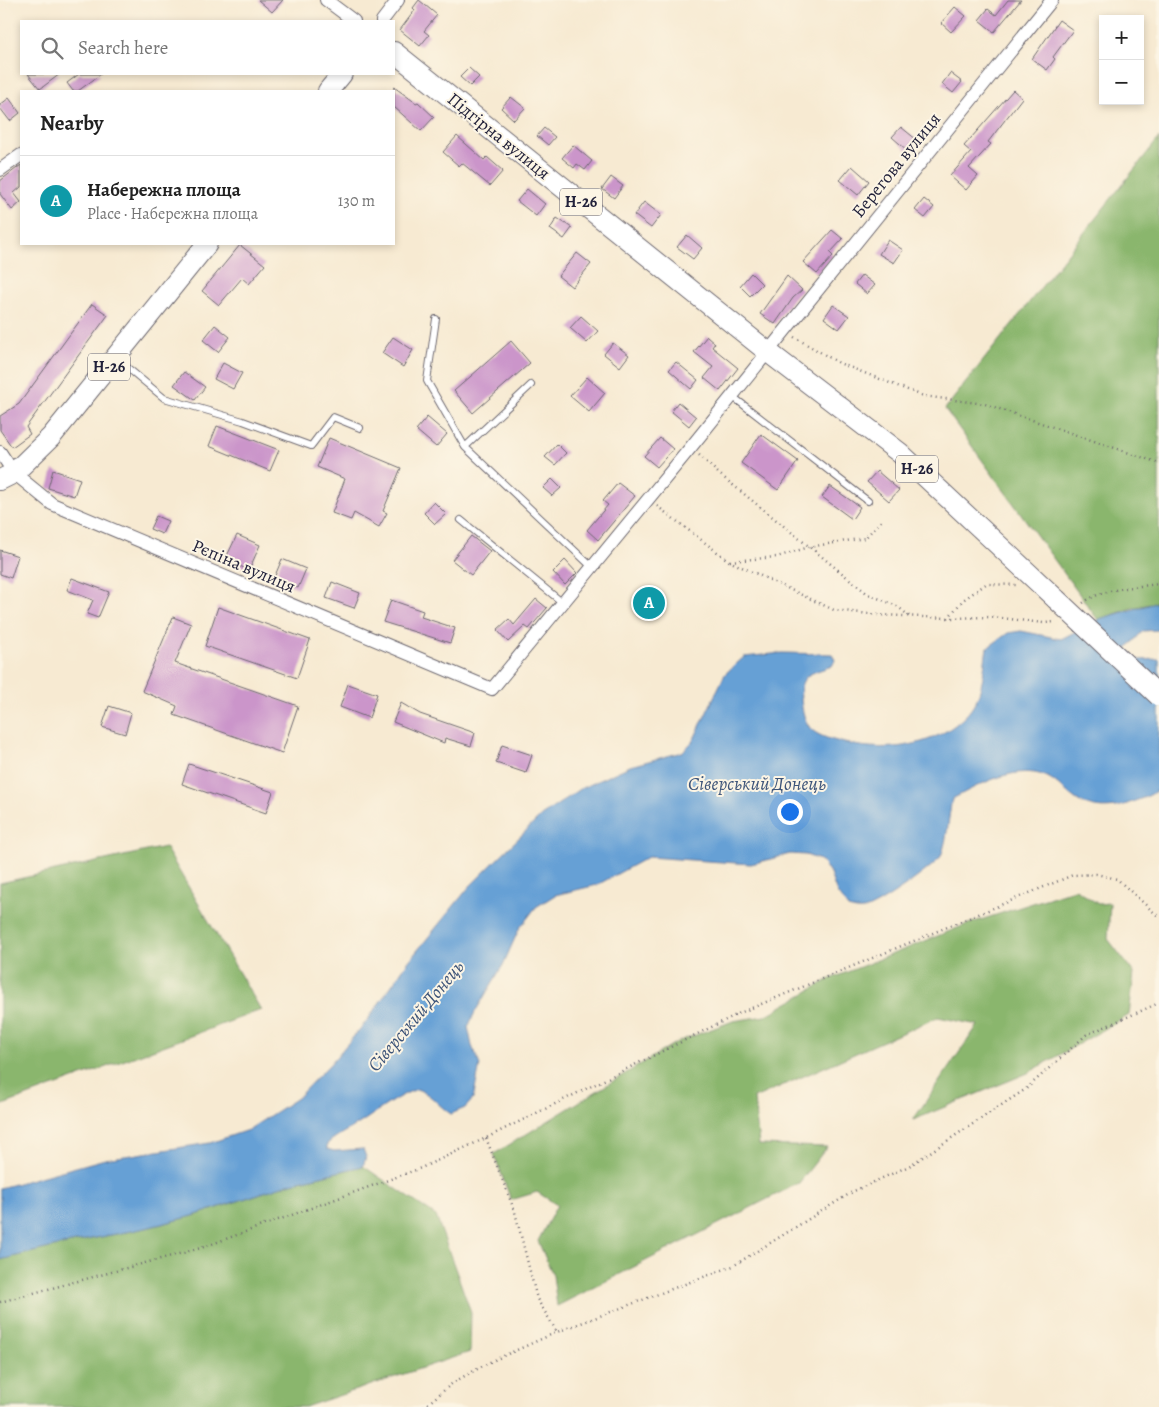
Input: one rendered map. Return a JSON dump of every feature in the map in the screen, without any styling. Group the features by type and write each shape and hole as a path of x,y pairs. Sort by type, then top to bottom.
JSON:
{"main road":[{"name":"Підгірна вулиця","path":"395,53 768,352"},
{"path":"329,90 341,75"},
{"name":"Н-26","path":"7,477 51,437 206,245"},
{"name":"Н-26","path":"768,352 900,453 1159,696"}],"street":[{"path":"326,0 353,20"},
{"path":"383,20 398,0"},
{"name":"Берегова вулиця","path":"492,689 691,447 1052,0"},
{"path":"0,170 20,156"},
{"name":"Рєпіна вулиця","path":"0,452 7,477 52,504 492,689"}],"lane":[{"path":"436,319 427,381 465,447 592,567"},
{"path":"116,358 164,398 243,421 311,446 333,417 360,428"},
{"path":"465,447 531,385"},
{"path":"732,396 868,501"},
{"path":"461,520 562,603"}],"path":[{"path":"784,332 839,363 923,396 985,404 1159,463"},
{"path":"691,447 718,473 868,594 897,606 909,616"},
{"path":"648,499 729,562 834,610 948,618 993,617 1043,623"},
{"path":"729,562 777,557 809,547 865,538 884,518"},
{"path":"948,618 963,600 986,584 1026,586 1038,582"},
{"path":"1089,599 1116,590 1159,584"},
{"path":"0,1302 201,1248 421,1168 742,1012 1072,875 1096,874 1117,879 1159,916"},
{"path":"424,1407 454,1382 490,1362 557,1332 733,1266 854,1191 909,1166 1026,1089 1086,1035 1159,1003"},
{"path":"486,1138 516,1212 537,1299 557,1332"}],"green space":[{"path":"1159,138 1159,602 1132,608 1098,620 945,409"},
{"path":"165,847 261,1010 0,1106 0,883"},
{"path":"1076,889 1098,904 1110,903 1108,939 1134,973 1129,1015 1028,1073 913,1120 978,1025 938,1017 754,1098 759,1145 827,1147 799,1183 557,1306 553,1275 538,1241 557,1205 537,1192 511,1200 494,1154 677,1042 733,1021 765,1016 830,979 965,925"},
{"path":"363,1166 436,1216 471,1312 470,1352 305,1407 0,1407 0,1260 193,1216 291,1183"}],"water":[{"name":"Сіверський Донець","path":"1159,602 1159,630 1143,631 1127,648 1138,660 1159,659 1159,788 1150,795 1118,807 1102,808 1080,802 1052,779 1041,774 1024,772 992,780 952,799 945,842 941,856 937,861 891,896 869,908 861,910 848,908 837,893 829,871 820,860 806,855 790,854 751,864 648,857 597,885 555,895 536,907 519,929 503,965 468,1027 472,1046 480,1065 473,1099 465,1108 451,1114 427,1094 417,1089 396,1099 327,1144 327,1149 334,1151 363,1149 366,1157 363,1166 291,1183 193,1216 0,1260 0,1188 105,1159 210,1143 248,1130 297,1098 331,1063 366,1022 408,962 470,886 541,816 582,788 630,766 682,752 693,741 725,674 744,657 782,653 832,654 835,660 832,666 808,676 802,684 801,699 803,710 806,722 810,728 827,738 854,745 889,747 907,745 924,741 940,734 955,725 968,713 980,690 987,648 1008,633 1021,631 1061,639 1102,618"}],"building":[{"path":"258,0 283,0 272,12"},
{"path":"419,0 437,15 424,31 429,35 420,46 400,30 415,10 413,8"},
{"path":"1008,0 1021,0 994,32 979,20 988,9 996,15"},
{"path":"955,7 966,16 951,32 941,23"},
{"path":"1059,20 1073,30 1053,57 1055,59 1047,70 1032,59"},
{"path":"469,68 479,77 470,86 460,77"},
{"path":"950,73 962,82 953,93 942,84"},
{"path":"29,75 59,75 40,89"},
{"path":"78,75 100,75 79,90 72,90 67,83"},
{"path":"394,87 416,103 418,102 434,117 421,131 395,108"},
{"path":"1013,90 1022,98 988,142 991,144 969,168 978,176 966,190 950,176 971,152 964,146"},
{"path":"511,97 525,108 514,120 501,108"},
{"path":"9,98 20,113 10,121 0,108 0,105"},
{"path":"901,127 917,140 908,151 892,137"},
{"path":"544,128 555,137 548,145 537,136"},
{"path":"457,136 484,160 487,157 503,171 490,186 462,163 459,166 443,152"},
{"path":"573,145 592,161 585,170 577,164 574,168 562,158"},
{"path":"20,166 20,188 14,193 20,203 12,210 0,194 0,181"},
{"path":"852,166 869,181 858,195 840,180"},
{"path":"611,177 623,186 614,198 602,189"},
{"path":"527,189 545,204 536,216 517,201"},
{"path":"924,199 934,207 925,218 915,210"},
{"path":"644,202 661,215 651,228 634,215"},
{"path":"557,218 572,228 564,239 550,229"},
{"path":"832,230 843,239 830,253 833,256 817,274 803,262"},
{"path":"687,235 702,248 693,259 677,247"},
{"path":"888,240 903,250 894,263 879,254"},
{"path":"240,245 265,265 249,284 242,278 219,305 202,291"},
{"path":"577,253 591,264 572,287 558,276"},
{"path":"751,273 762,284 750,296 740,286"},
{"path":"862,275 875,285 867,294 855,284"},
{"path":"787,276 802,290 793,298 775,324 760,314"},
{"path":"92,304 108,315 26,427 30,434 12,447 0,430 0,416 19,404"},
{"path":"833,305 849,316 839,329 824,318"},
{"path":"581,316 598,331 587,343 570,328"},
{"path":"215,325 230,337 218,352 203,340"},
{"path":"707,336 715,343 712,347 738,368 720,391 704,378 713,367 694,352"},
{"path":"393,337 413,350 403,367 382,353"},
{"path":"511,341 530,363 473,413 454,391"},
{"path":"613,343 629,355 620,367 604,354"},
{"path":"676,362 698,380 691,389 669,370"},
{"path":"223,363 242,373 233,389 214,379"},
{"path":"184,372 205,387 195,400 174,385"},
{"path":"587,377 605,393 589,412 570,396"},
{"path":"678,402 696,417 689,426 671,411"},
{"path":"427,417 447,434 436,447 416,430"},
{"path":"217,426 279,450 270,471 209,446"},
{"path":"761,434 798,461 778,490 741,463"},
{"path":"329,438 401,468 383,511 387,513 379,527 354,513 351,520 332,513 345,479 317,467"},
{"path":"660,438 673,449 657,467 644,456"},
{"path":"557,444 566,453 555,465 545,457"},
{"path":"53,470 80,479 74,496 48,488"},
{"path":"877,471 899,490 889,501 867,482"},
{"path":"552,479 561,488 552,496 543,488"},
{"path":"618,483 635,496 598,540 587,530 608,505 603,501"},
{"path":"830,486 860,507 852,519 822,497"},
{"path":"434,502 446,514 435,524 424,513"},
{"path":"156,516 168,521 162,534 150,529"},
{"path":"237,535 260,545 249,570 225,560"},
{"path":"471,536 490,551 471,575 452,560"},
{"path":"0,550 18,556 11,578 0,574"},
{"path":"282,559 306,569 298,588 274,578"},
{"path":"565,560 577,573 565,585 553,572"},
{"path":"72,578 109,592 98,618 87,614 93,600 67,590"},
{"path":"332,582 360,593 354,608 326,598"},
{"path":"536,599 547,608 529,629 525,626 508,642 497,630 509,619 514,625"},
{"path":"391,600 423,611 421,617 455,628 450,643 383,622"},
{"path":"218,607 310,640 297,678 205,646"},
{"path":"173,617 191,624 175,663 298,706 282,753 174,715 177,706 142,691"},
{"path":"348,684 377,694 369,718 340,707"},
{"path":"401,703 420,714 475,733 471,746 445,738 444,743 393,722"},
{"path":"109,706 131,713 125,734 102,727"},
{"path":"502,745 532,755 526,773 496,763"},
{"path":"189,764 273,792 266,813 182,784"}],"place":[{"name":"Набережна площа","path":"649,603"}]}
